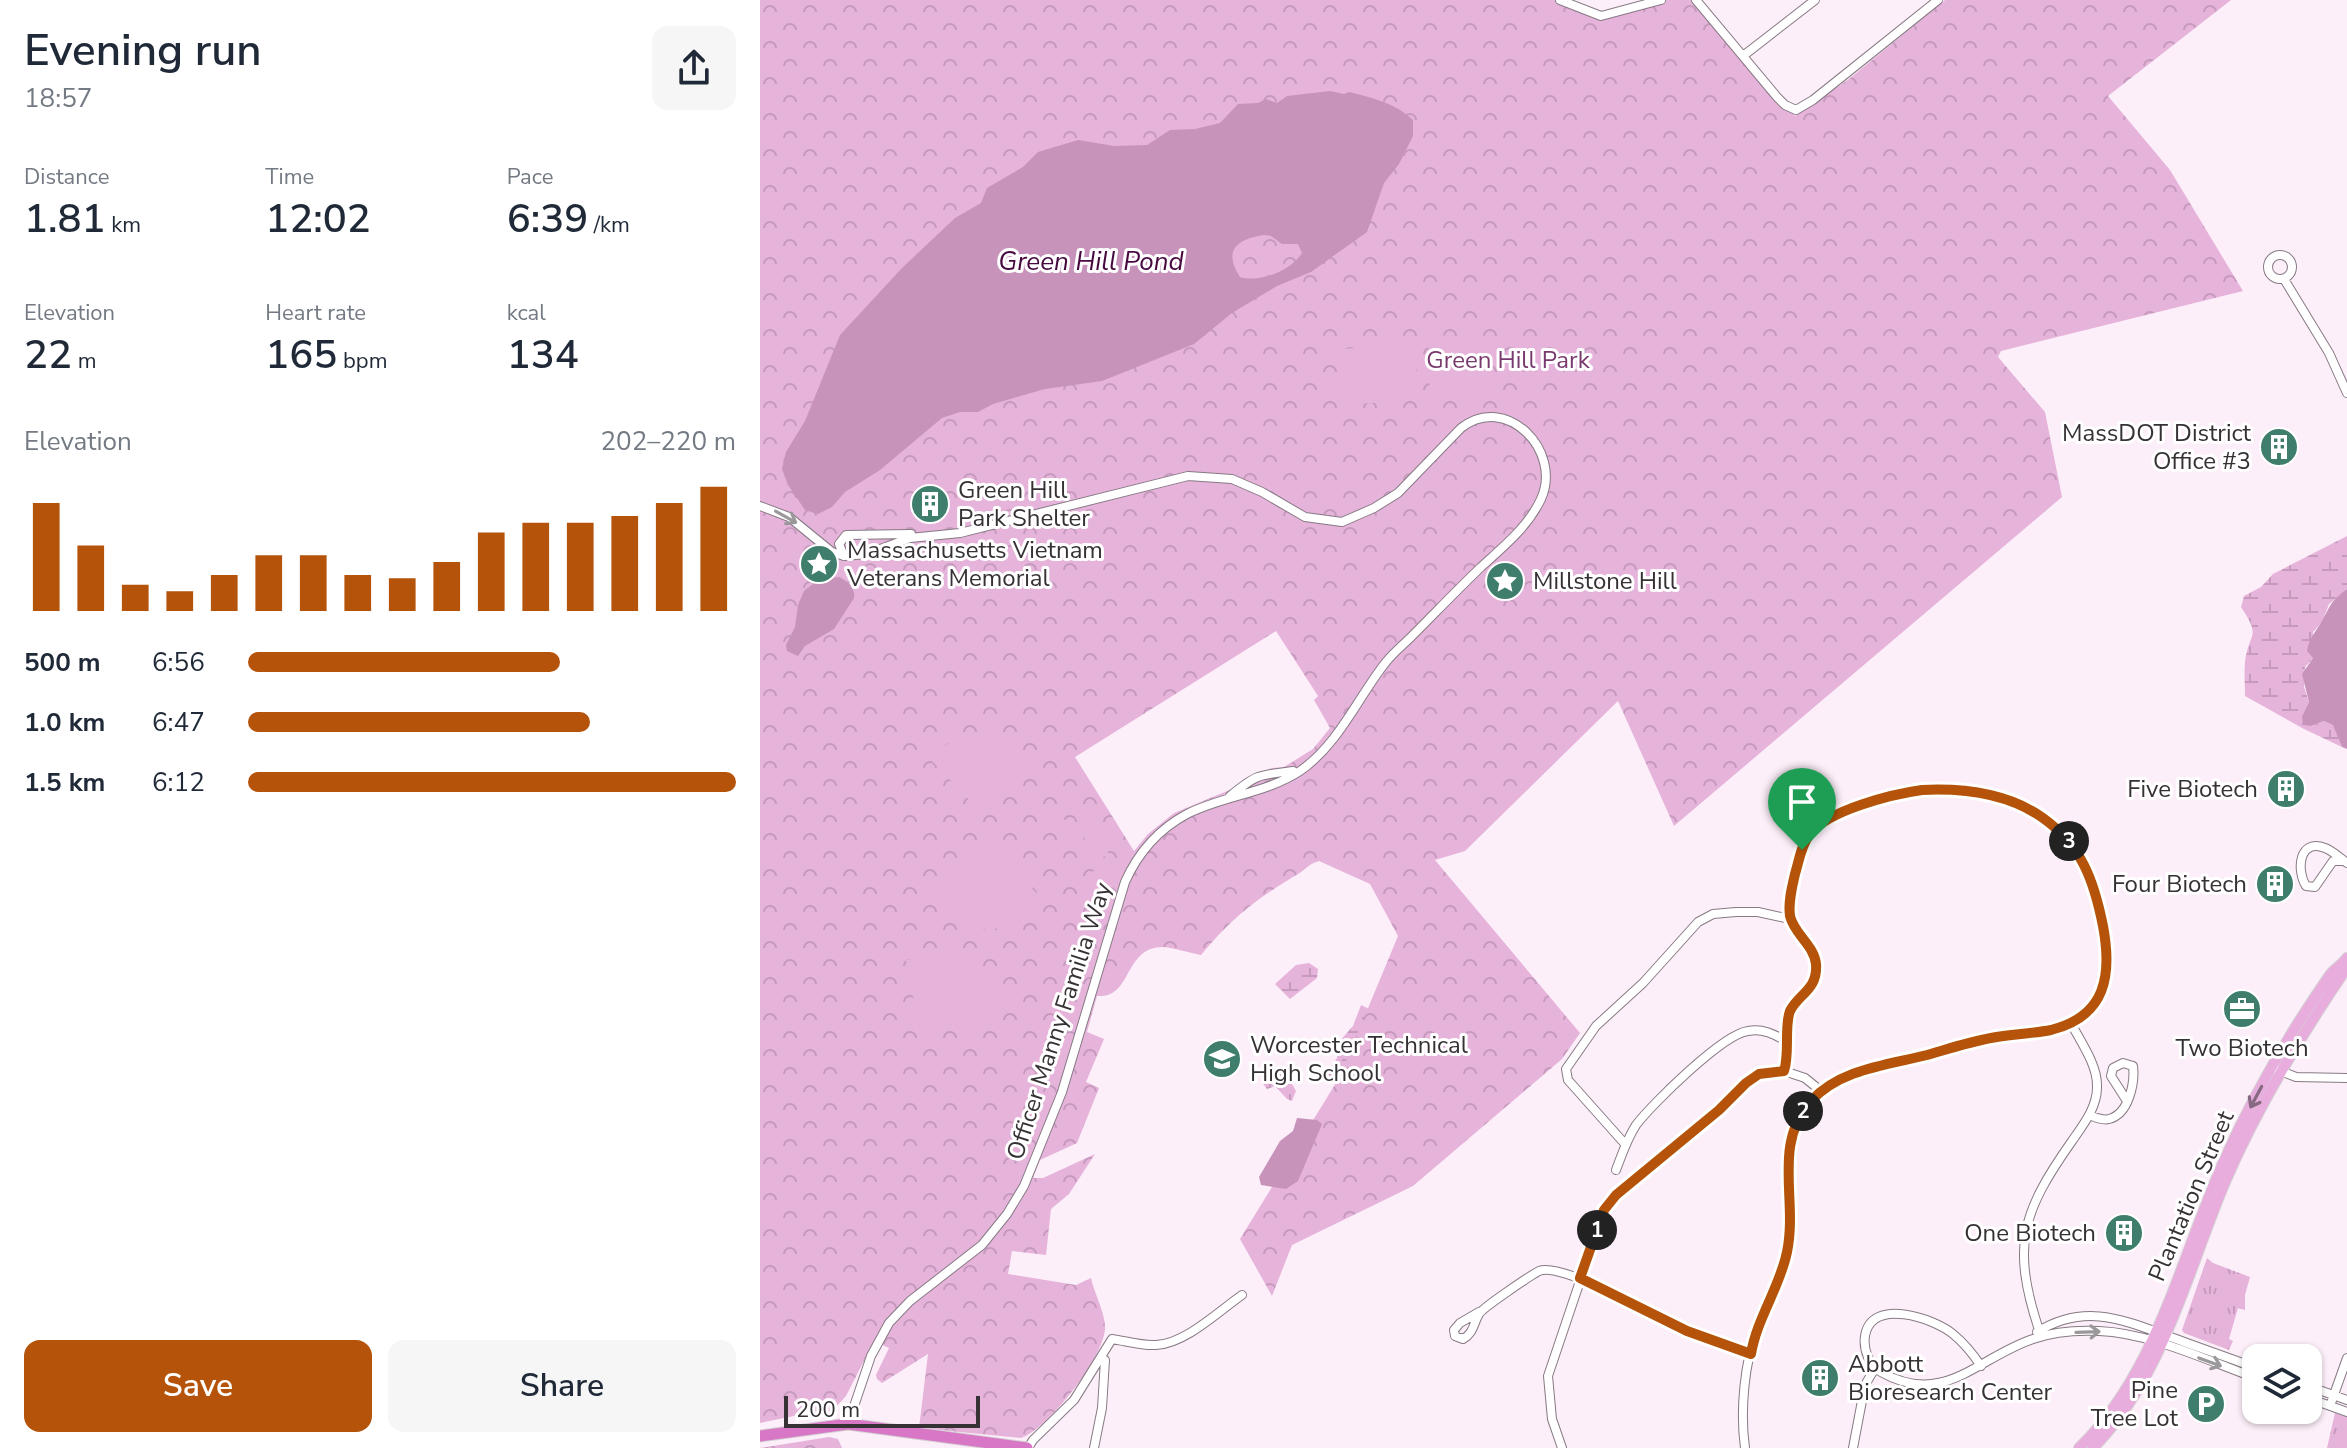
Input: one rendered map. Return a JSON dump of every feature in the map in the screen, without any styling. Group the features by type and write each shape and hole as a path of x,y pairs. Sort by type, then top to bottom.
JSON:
{"highway":[{"path":"760,1436 848,1424 934,1440 1028,1448"}],"main road":[{"name":"Plantation Street","path":"2093,1448 2133,1399 2229,1174 2278,1070 2342,975 2346,960"},
{"name":"Plantation Street","path":"2079,1448 2100,1424 2160,1338"}],"street":[{"path":"1560,0 1601,16 1661,0"},
{"path":"1696,0 1785,105 1794,110 1803,107 1938,0"},
{"path":"1743,56 1815,0"},
{"path":"2284,279 2329,353 2347,393"},
{"name":"Officer Manny Familia Way","path":"848,1424 869,1361 889,1323 910,1301 982,1245 1024,1186 1062,1092 1131,869 1148,845 1173,822 1218,802 1257,776 1303,768 1332,739 1389,658 1517,534 1533,513 1544,489 1545,463 1532,436 1514,423 1494,418 1468,422 1398,493 1342,522 1305,517 1232,479 1188,476 960,533 928,535"},
{"path":"760,506 789,517 832,552 844,556 867,554 903,539 928,535"},
{"path":"844,556 839,544 846,535 928,535"},
{"path":"1745,1448 1743,1407 1751,1354 1754,1337 1788,1248 1791,1218 1788,1144 1801,1115 1821,1091 1847,1076 1989,1038 2046,1031 2071,1023 2093,1004 2106,979 2108,954 2097,893 2083,861 2068,840 2041,817 2011,802 1972,791 1922,790 1875,800 1825,822 1810,834 1802,850 1792,889 1790,919 1810,948 1816,963 1809,989 1791,1009 1784,1071"},
{"path":"2311,847 2323,847 2346,862 2333,861 2314,888 2306,886 2301,877 2300,859 2311,847"},
{"path":"1625,1144 1568,1080 1566,1069 1596,1026 1643,983 1698,922 1713,914 1736,912 1758,912 1790,919"},
{"path":"2039,1330 2025,1275 2023,1251 2027,1223 2044,1181 2089,1115 2096,1096 2097,1082 2071,1023"},
{"path":"1616,1170 1625,1144 1640,1120 1723,1042 1738,1033 1761,1030 1788,1042"},
{"path":"2278,1070 2310,1078 2347,1078"},
{"path":"1562,1448 1552,1419 1548,1376 1604,1210 1616,1195 1759,1074 1784,1071 1805,1078 1821,1091"},
{"path":"2089,1115 2111,1119 2127,1101"},
{"path":"1479,1312 1542,1270 1556,1270 1580,1278 1687,1331 1751,1354"},
{"path":"1028,1448 1074,1400 1112,1339 1154,1345 1180,1339 1242,1295"},
{"path":"1981,1366 1964,1344 1942,1326 1919,1317 1893,1313 1876,1318 1865,1335 1865,1348 1875,1368 1902,1381 1933,1384 1951,1381 1981,1366 2023,1342 2039,1330 2068,1319 2101,1316 2132,1321 2160,1338 2242,1372"},
{"path":"2023,1342 2051,1334 2095,1331 2160,1338 2242,1364"},
{"path":"1094,1448 1102,1408 1105,1360 1101,1358"},
{"path":"2330,1406 2347,1358"},
{"path":"1853,1448 1865,1385 1875,1368"},
{"path":"2322,1391 2347,1400"},
{"path":"2322,1403 2347,1412"}],"green space":[{"name":"Green Hill Park","path":"760,0 1560,0 1601,16 1661,0 1696,0 1795,116 1849,79 1945,0 2231,0 2108,96 2170,170 2243,291 2001,351 1998,357 2045,412 2062,497 1674,826 1618,701 1465,851 1435,860 1580,1033 1562,1059 1413,1186 1292,1245 1272,1296 1240,1239 1339,1078 1398,936 1370,884 1316,862 1245,910 1201,955 1163,947 1150,949 1134,963 1117,990 1109,995 1097,996 1087,1032 1104,1039 1086,1082 1099,1088 1077,1143 1040,1160 1033,1178 1043,1178 1095,1154 1069,1194 1051,1209 1046,1255 1012,1251 1008,1274 1076,1285 1091,1278 1103,1314 1105,1326 1097,1354 1074,1389 1046,1421 1021,1438 919,1428 928,1354 882,1383 876,1375 889,1348 874,1341 846,1396 835,1408 826,1414 799,1415 760,1423","holes":["1276,631 1318,696 1314,700 1330,728 1313,749 1284,767 1272,768 1244,779 1232,789 1174,813 1148,834 1134,851 1075,757"]},
{"path":"1428,335 1453,337 1474,348 1489,367 1496,392 1435,401 1430,397"},
{"path":"1415,345 1418,400 1341,405 1338,349"},
{"path":"2347,536 2347,589 2329,604 2322,622 2313,632 2313,658 2305,667 2304,687 2309,702 2302,716 2311,726 2324,721 2334,725 2342,747 2245,696 2245,662 2253,630 2241,607 2244,596 2261,587 2273,574"},
{"path":"970,735 998,737 1016,744 1029,756 1032,765 986,811 979,810 929,758 947,744"},
{"path":"1074,818 1076,825 1084,830 1100,826 1109,855 1091,861 1083,834 1079,835 1080,841 1063,844 1058,821"},
{"path":"992,841 1044,902 1013,927 976,930 946,913 934,901 961,868"},
{"path":"1103,866 1112,882 1090,894 1081,878"},
{"path":"943,954 973,961 989,972 994,979 1003,1019 920,1031 906,960"},
{"path":"1309,963 1318,969 1317,978 1290,999 1275,984 1296,965"},
{"path":"1361,1005 1369,1009 1338,1084 1328,1077 1329,1070 1337,1058 1339,1042 1353,1026"},
{"path":"1268,1067 1286,1073 1296,1091 1292,1101 1275,1086 1267,1089 1261,1081 1264,1069"},
{"path":"2207,1258 2250,1277 2245,1310 2238,1308 2229,1350 2182,1330"},
{"path":"2335,1413 2347,1417 2347,1448 2327,1448"},
{"path":"829,1437 838,1439 842,1448 760,1448"}],"water":[{"name":"Green Hill Pond","path":"1349,92 1391,105 1413,120 1413,136 1399,164 1384,183 1367,232 1311,272 1277,286 1232,313 1194,344 1102,381 1045,389 993,404 978,412 960,412 942,418 880,470 845,492 832,507 818,514 805,510 788,485 782,469 786,452 805,421 840,335 902,268 955,218 981,203 987,188 1023,167 1038,152 1078,140 1114,146 1147,145 1170,130 1195,129 1220,123 1238,104 1258,103 1266,99 1277,103 1287,96","holes":["1271,236 1282,244 1298,244 1302,253 1274,274 1257,278 1240,277 1233,260 1235,248 1254,237"]},
{"path":"839,577 850,585 854,598 834,629 805,646 798,656 787,651 786,645 795,627 798,605 804,591 818,580"},
{"path":"2347,589 2347,749 2342,747 2333,725 2324,721 2311,726 2303,725 2302,716 2309,702 2302,674 2313,658 2307,651 2311,638 2332,603"},
{"path":"1297,1118 1317,1120 1322,1124 1298,1181 1286,1189 1261,1185 1259,1177 1280,1141 1293,1131"}],"place":[{"name":"MassDOT District Office #3","path":"2279,447"},
{"name":"Green Hill Park Shelter","path":"930,504"},
{"name":"Massachusetts Vietnam Veterans Memorial","path":"819,564"},
{"name":"Millstone Hill","path":"1505,581"},
{"name":"Five Biotech","path":"2286,789"},
{"name":"Four Biotech","path":"2275,884"},
{"name":"Two Biotech","path":"2242,1009"},
{"name":"Worcester Technical High School","path":"1222,1059"},
{"name":"One Biotech","path":"2124,1233"},
{"name":"Abbott Bioresearch Center","path":"1820,1378"},
{"name":"Pine Tree Lot","path":"2206,1404"}],"route":[{"path":"1922,790 1957,790 2011,802 2054,826 2083,861 2097,893 2108,966 2097,998 2071,1023 2046,1031 1989,1038 1847,1076 1825,1088 1811,1101 1795,1125 1788,1144 1791,1218 1787,1256 1754,1337 1751,1354 1687,1331 1580,1278 1604,1210 1616,1195 1719,1110 1746,1083 1759,1074 1784,1071 1791,1009 1809,989 1816,963 1810,948 1790,919 1792,889 1802,850 1805,841 1818,826 1860,805 1892,795 1922,790"}]}
